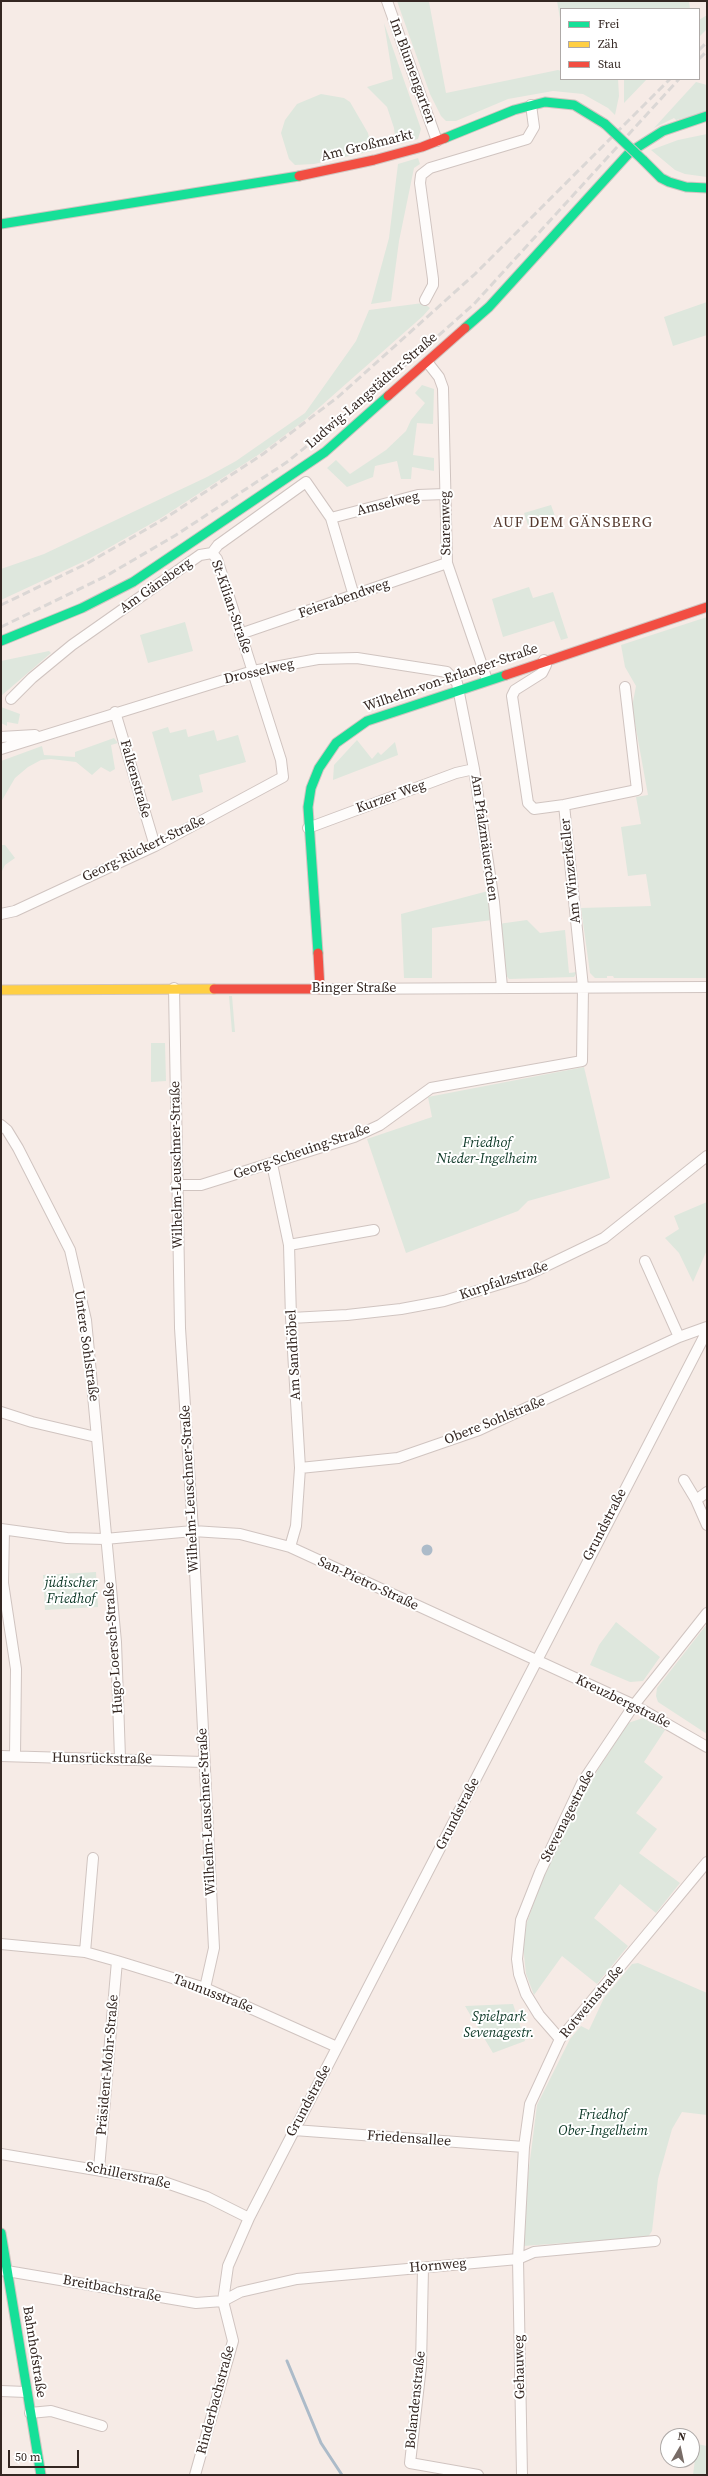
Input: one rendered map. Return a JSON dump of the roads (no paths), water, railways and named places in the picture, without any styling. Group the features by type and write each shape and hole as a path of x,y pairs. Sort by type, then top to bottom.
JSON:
{"main road":[{"name":"Am Großmarkt","path":"1,224 115,208 278,180 374,160 399,154 437,141 531,105 555,102 574,105 592,114 605,124 661,178 686,187 707,188"},
{"name":"Ludwig-Langstädter-Straße","path":"1,641 99,600 149,571 325,452 428,363 506,290 630,152 663,131 697,121 707,116"},
{"name":"Ludwig-Langstädter-Straße","path":"697,121 707,123"},
{"name":"Wilhelm-von-Erlanger-Straße","path":"320,988 308,828 311,788 318,768 336,743 367,721 544,660 707,607"},
{"name":"Binger Straße","path":"1,990 320,988"},
{"name":"Bahnhofstraße","path":"1,2233 5,2271 41,2475"}],"street":[{"name":"Im Blumengarten","path":"387,1 437,141"},
{"path":"425,300 433,285 433,279 420,183 421,174 430,168 526,139 534,127 531,105"},
{"name":"Starenweg","path":"428,363 439,377 443,388 447,563 487,680"},
{"name":"Am Gänsberg","path":"11,699 32,678 72,645 200,555 212,553 218,545 306,482 331,518"},
{"name":"Amselweg","path":"331,518 418,495 445,494"},
{"path":"331,518 354,596"},
{"name":"St-Kilian-Straße","path":"212,553 217,559 281,760 283,777"},
{"name":"Feierabendweg","path":"240,634 447,563"},
{"name":"Drosselweg","path":"1,749 115,712 253,672 318,659 358,658 442,670 453,677 458,689"},
{"path":"544,660 545,670 515,690 512,696 528,803 530,807 538,810 564,806"},
{"name":"Am Winzerkeller","path":"583,987 564,806 638,790 625,687"},
{"name":"Am Pfalzmäuerchen","path":"458,689 474,769 494,902 502,987"},
{"name":"Falkenstraße","path":"115,712 155,846"},
{"name":"Drosselweg","path":"1,737 56,732"},
{"name":"Kurzer Weg","path":"308,828 456,773 474,769"},
{"name":"Georg-Rückert-Straße","path":"1,914 15,911 155,846 283,777"},
{"name":"Georg-Scheuing-Straße","path":"176,1185 201,1185 272,1164 354,1137 380,1125 431,1088 582,1061 583,987"},
{"name":"Binger Straße","path":"320,988 707,987"},
{"name":"Wilhelm-Leuschner-Straße","path":"174,988 176,1185 180,1328 193,1531 203,1762 214,1948 205,1988"},
{"name":"Untere Sohlstraße","path":"1,1125 7,1130 18,1148 70,1250 86,1320 105,1538"},
{"name":"Kurpfalzstraße","path":"291,1318 347,1316 402,1309 444,1301 524,1277 604,1238 707,1156"},
{"name":"Am Sandhöbel","path":"272,1164 289,1245 291,1318 300,1468 296,1526 290,1547"},
{"path":"289,1245 374,1230"},
{"path":"645,1262 679,1337"},
{"name":"Obere Sohlstraße","path":"300,1468 398,1458 479,1430 556,1396 679,1337 707,1327"},
{"name":"Grundstraße","path":"223,2301 228,2266 249,2218 707,1331"},
{"path":"1,1412 32,1422 96,1437"},
{"path":"684,1480 696,1500 707,1525"},
{"path":"696,1500 707,1492"},
{"path":"2,1530 3,1583 16,1669 15,1756"},
{"name":"San-Pietro-Straße","path":"2,1530 67,1538 105,1538 193,1531 240,1534 290,1547 536,1662"},
{"name":"Hugo-Loersch-Straße","path":"105,1538 116,1642 120,1758"},
{"name":"Stevenagestraße","path":"560,2039 539,2015 526,1994 519,1974 517,1959 521,1920 540,1872 583,1781 634,1705 707,1613"},
{"name":"Kreuzbergstraße","path":"536,1662 634,1705 707,1747"},
{"name":"Hunsrückstraße","path":"1,1756 120,1758 203,1762"},
{"path":"85,1952 93,1858"},
{"name":"Rotweinstraße","path":"518,2260 524,2147 530,2104 560,2039 707,1862"},
{"name":"Taunusstraße","path":"1,1944 85,1952 117,1961 205,1988 338,2047"},
{"name":"Präsident-Mohr-Straße","path":"99,2169 117,1961"},
{"name":"Friedensallee","path":"294,2130 524,2147"},
{"name":"Schillerstraße","path":"1,2154 99,2169 161,2181 206,2198 249,2218"},
{"name":"Hornweg","path":"223,2301 240,2292 297,2279 518,2260 534,2252 655,2241"},
{"name":"Gehauweg","path":"518,2260 522,2475"},
{"name":"Bolandenstraße","path":"423,2268 421,2366 410,2463 478,2475"},
{"name":"Breitbachstraße","path":"5,2271 196,2303 223,2301"},
{"name":"Rinderbachstraße","path":"195,2475 233,2341 223,2301"},
{"path":"1,2391 26,2392"},
{"path":"30,2413 51,2411 102,2426"}],"water":[{"path":"427,1544 431,1546 433,1550 431,1554 427,1556 423,1554 421,1550 423,1546"}],"waterway":[{"path":"287,2361 321,2443 342,2475"}],"railway":[{"path":"700,49 707,42"},
{"path":"700,58 707,51"},
{"path":"1,605 88,563 164,519 263,454 338,397 475,274 669,80"},
{"path":"1,627 106,576 176,535 287,462 377,390 474,304 678,80"}],"district":[{"name":"AUF DEM GÄNSBERG","path":"573,523"}],"park label":[{"name":"Friedhof Nieder-Ingelheim","path":"487,1152"},
{"name":"jüdischer Friedhof","path":"71,1592"},
{"name":"Spielpark Sevenagestr.","path":"499,2026"},
{"name":"Friedhof Ober-Ingelheim","path":"603,2124"}]}
